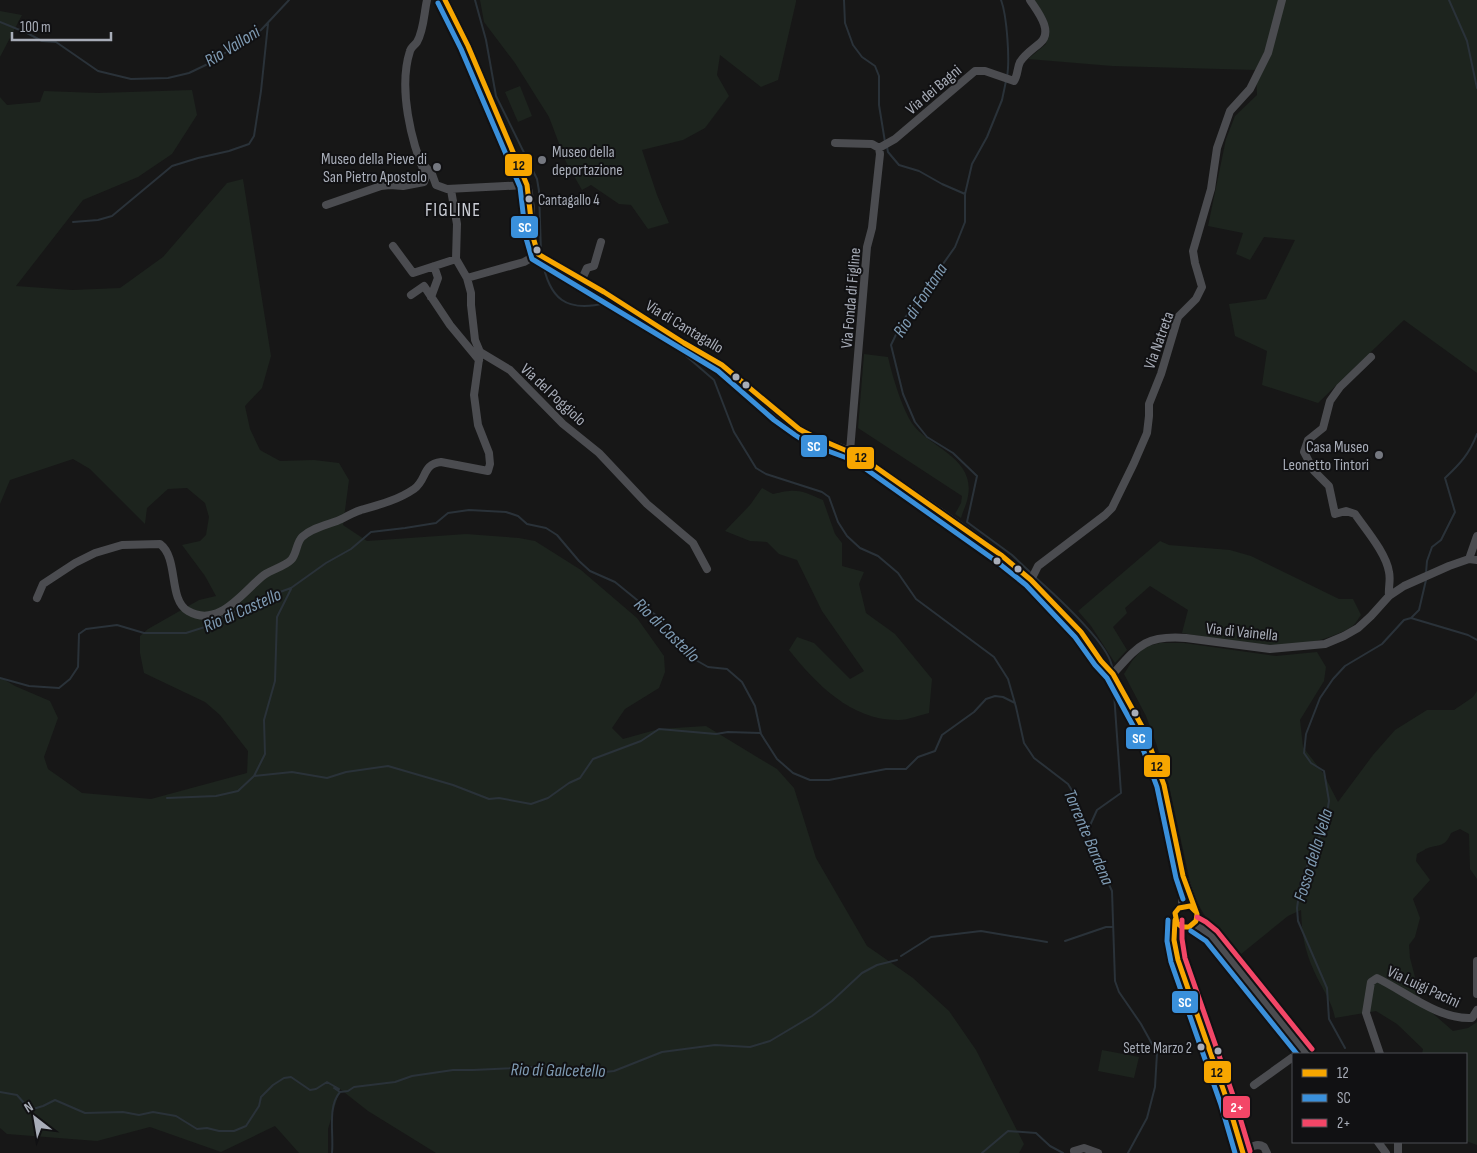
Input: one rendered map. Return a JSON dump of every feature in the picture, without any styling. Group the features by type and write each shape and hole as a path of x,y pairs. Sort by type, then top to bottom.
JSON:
{"street":[{"path":"326,205 381,186 402,186 424,182 426,176 419,162 407,106 406,70 410,49 417,43 421,32 426,0"},
{"path":"445,0 468,46 527,185 530,194 532,238 541,256 467,278"},
{"name":"Via dei Bagni","path":"879,148 895,139 975,71 985,71 1014,81 1017,77 1019,64 1026,54 1043,40 1046,31 1030,0"},
{"name":"Via Natreta","path":"1031,580 1038,566 1112,508 1134,464 1146,433 1149,404 1161,374 1175,326 1182,312 1196,299 1202,287 1193,251 1211,189 1217,148 1230,111 1250,89 1268,53 1282,0"},
{"path":"835,143 872,144 879,148"},
{"name":"Via Fonda di Figline","path":"850,451 867,247 872,228 880,154 879,148"},
{"path":"419,162 423,162 432,174 436,185 451,190 527,185"},
{"path":"37,598 43,584 75,563 95,553 122,545 160,544 165,547 168,554 179,600 184,608 199,615 210,615 234,604 266,574 290,561 301,538 316,528 339,521 360,510 377,507 413,490 418,486 428,467 434,463 441,462 488,471 490,464 489,453 478,425 474,396 479,356 475,340 471,293 467,278 456,260 457,224 451,190"},
{"path":"582,279 587,268 594,266 601,242"},
{"path":"393,246 413,273 456,260"},
{"name":"Via di Cantagallo","path":"541,256 722,364 799,428 812,437 850,451 955,522 1001,555 1031,580 1081,632 1127,698 1146,734 1164,785 1183,876"},
{"path":"431,297 438,278 434,266"},
{"path":"411,295 424,286 425,270"},
{"name":"Via del Poggiolo","path":"424,286 450,325 479,356 510,370 563,424 599,453 647,504 693,543 707,569"},
{"path":"1371,357 1340,387 1330,401 1323,428 1308,440 1304,452 1314,471 1329,486 1335,514 1346,511 1355,514 1386,562 1390,574 1389,596"},
{"path":"1473,560 1477,536"},
{"name":"Via di Vainella","path":"1110,672 1145,642 1156,639 1186,638 1270,649 1325,644 1358,628 1389,596 1404,586 1448,566 1473,560"},
{"path":"1182,906 1183,876"},
{"path":"1175,937 1194,924 1197,918 1183,876"},
{"path":"1195,911 1190,906 1182,906 1177,910 1174,930 1178,960 1228,1103 1243,1153"},
{"path":"1175,920 1179,926 1186,928"},
{"path":"1194,924 1202,928 1210,936 1302,1053"},
{"name":"Via Luigi Pacini","path":"1477,961 1477,994"},
{"name":"Via Luigi Pacini","path":"1380,1053 1366,1013 1371,982 1377,978 1415,1000 1446,1014 1472,1018 1477,1010"},
{"path":"1254,1085 1292,1058"},
{"path":"1243,1153 1259,1145 1264,1147 1267,1153"},
{"path":"1074,1151 1084,1148 1098,1153"},
{"path":"1243,1153 1248,1153"}],"shaded area":[{"path":"480,0 796,0 796,2 778,80 761,87 720,55 717,75 729,96 705,128 683,140 642,150 657,195 669,223 648,229 631,205 619,204 591,185 582,190 566,162 549,117 515,63 484,22"},
{"path":"1034,0 1477,0 1477,373 1404,320 1318,403 1262,385 1267,351 1235,336 1229,304 1266,299 1295,240 1264,237 1250,260 1236,254 1243,233 1208,226 1226,139 1235,116 1257,95 1256,70 1112,66 1028,59 1046,44 1047,20"},
{"path":"0,11 22,15 0,57"},
{"path":"520,86 532,116 518,122 505,92"},
{"path":"192,90 197,115 172,154 138,177 83,200 16,286 72,290 120,288 163,257 227,183 243,179 271,356 262,388 245,406 250,429 260,450 280,461 314,460 339,463 349,480 343,525 367,541 466,534 535,541 581,570 637,618 664,656 665,672 659,688 625,709 612,728 623,739 659,729 706,726 777,769 794,788 816,858 867,946 913,978 949,1011 976,1050 1024,1144 1019,1153 436,1153 368,1111 340,1089 328,1129 328,1153 299,1153 275,1126 221,1152 150,1127 97,1141 7,1134 0,1128 0,677 15,686 50,701 58,718 44,757 48,769 82,793 151,799 247,773 248,751 220,715 205,702 144,673 140,653 140,636 148,629 199,600 216,596 205,576 182,545 200,541 206,535 209,517 205,503 187,488 168,489 147,508 145,524 90,469 73,459 10,480 0,504 0,97 7,105 40,102 44,91 98,93"},
{"path":"864,354 888,357 895,383 910,420 922,434 959,463 965,473 968,483 968,496 961,518 955,514 961,503 962,496 858,428"},
{"path":"762,488 773,494 798,491 823,500 835,534 842,543 842,566 864,572 859,584 866,613 895,634 932,679 929,713 899,720 882,719 866,714 836,698 811,675 789,650 797,637 814,643 850,679 864,671 822,611 797,560 779,554 767,542 750,541 725,531 750,505"},
{"path":"1160,541 1169,545 1230,550 1251,556 1339,599 1353,599 1361,615 1354,625 1348,629 1319,640 1300,644 1280,645 1240,642 1182,633 1188,610 1150,586 1125,608 1127,613 1113,627 1127,650 1115,663 1091,626 1078,611"},
{"path":"1160,643 1184,643 1276,656 1317,652 1326,667 1324,681 1300,720 1303,747 1323,773 1338,802 1373,755 1395,730 1427,710 1454,710 1473,697 1477,691 1477,879 1470,869 1469,834 1460,829 1451,833 1447,841 1442,844 1417,854 1416,861 1430,880 1413,899 1420,918 1415,937 1409,945 1410,958 1422,1004 1453,1031 1468,1028 1477,1022 1477,1145 1467,1141 1467,1053 1422,1053 1423,1049 1397,1024 1376,1011 1335,1018 1308,956 1303,934 1301,910 1288,916 1235,959 1210,925 1193,895 1169,786 1156,743 1146,716 1124,674 1144,647"},
{"path":"1102,1050 1139,1057 1134,1078 1098,1071"}],"waterway":[{"name":"Rio Valloni","path":"0,22 42,41 56,42 98,71 131,79 168,78 189,73 212,62 261,30 289,0"},
{"name":"Torrente Bardena","path":"475,0 486,40 496,96 537,179 541,252"},
{"path":"844,0 845,23 853,45 862,57 875,66 879,76 879,105 885,142"},
{"name":"Rio di Fontana","path":"1001,0 1007,38 1007,77"},
{"path":"1449,0 1467,41 1477,88"},
{"path":"73,222 98,220 112,216 172,166 249,144 254,136 268,24"},
{"name":"Rio di Fontana","path":"1006,81 1002,100 987,137 972,164 965,194 965,222 955,247 902,322 891,345 903,394 915,422 927,437 953,453 977,476 967,522 1012,555 1031,573"},
{"path":"887,147 888,152 899,165 919,171 965,194"},
{"name":"Torrente Bardena","path":"542,259 549,284 562,300 580,306 606,303 685,355 714,380 734,432 756,468 766,474 822,492 829,497 838,522 847,536 860,548 878,556 898,573 916,599 994,657 1008,679 1024,743 1034,758 1068,784 1076,797 1091,846 1112,891 1115,981 1119,992 1141,1024 1157,1053 1155,1087 1147,1118 1128,1153"},
{"path":"1426,573 1427,561 1432,547 1441,540 1455,512 1445,478 1464,458 1477,434"},
{"name":"Rio di Castello","path":"0,678 29,686 59,688 70,679 78,667 79,634 86,629 117,625 144,633 186,633 208,626 225,615 271,600 280,592 291,588 326,563 351,549 371,532 436,523 448,513 469,510 506,512 518,516 527,524 546,528 557,535 590,571 615,582 658,617 671,637 694,659 708,667 727,669 742,682 755,706 761,734 777,759 793,773 810,780 829,780 886,769 906,769 918,757 935,751 942,735 974,712 986,699 995,696 1003,697 1015,703"},
{"name":"Rio di Fontana","path":"1035,577 1080,619 1101,645 1109,657 1112,667"},
{"name":"Fosso della Vella","path":"1345,1048 1329,1019 1327,988 1298,921 1297,908 1301,881 1325,824 1329,801 1324,771 1311,763 1304,753 1306,734 1320,698 1333,679 1345,666 1382,644 1404,620 1411,618 1419,610 1426,580"},
{"path":"167,798 216,796 238,791 254,776 265,754 264,720 275,681 277,617 291,589"},
{"path":"1411,618 1468,635 1477,640"},
{"name":"Rio di Fontana","path":"1087,832 1097,810 1121,793 1113,679"},
{"path":"254,776 292,772 327,778 346,772 388,766 453,785 489,799 499,798 531,804 548,798 569,783 580,778 593,759 641,741 659,729 716,734 728,732 760,733"},
{"name":"Rio di Galcetello","path":"1065,941 1106,927 1113,927"},
{"name":"Rio di Galcetello","path":"901,956 931,937 981,931 1047,942"},
{"name":"Rio di Galcetello","path":"0,1092 17,1095 33,1109 55,1100 85,1113 123,1112 139,1115 153,1112 176,1116 197,1129 207,1128 219,1131 234,1131 246,1126 259,1106 261,1097 273,1085 284,1078 291,1077 310,1090 316,1089 327,1082 339,1089 334,1088 340,1092 348,1091 354,1087 395,1082 412,1076 453,1070 552,1066 596,1073 614,1071 662,1052 715,1045 750,1047 770,1041 812,1016 832,1001 862,973 877,965 897,960"},
{"name":"Rio di Galcetello","path":"332,1153 332,1113 336,1098 340,1092"},
{"path":"982,1153 1008,1131 1036,1133 1050,1146 1063,1153"}],"transit line":[{"name":"12","path":"445,0 468,46 527,185 533,237 538,254 604,292 722,365 799,429 867,461 1001,555 1031,580 1081,632 1101,661 1113,674 1144,730 1164,785 1183,876 1197,914 1196,921 1189,927 1182,927 1177,923 1175,913 1179,908 1190,906 1195,911"},
{"name":"SC","path":"438,3 461,49 520,187 526,238 532,259 718,371 774,420 795,435 809,444 847,458 863,467 996,561 1026,585 1075,637 1107,678 1137,733 1157,787 1176,878 1183,899"},
{"name":"2+","path":"1197,917 1217,931 1312,1049"},
{"name":"SC","path":"1168,920 1167,941 1171,962 1221,1105 1235,1153"},
{"name":"12","path":"1175,920 1174,940 1178,960 1228,1103 1243,1153"},
{"name":"2+","path":"1182,920 1185,958 1235,1101 1250,1151"},
{"name":"SC","path":"1191,931 1206,941 1296,1053"}],"place":[{"name":"Museo della deportazione","path":"542,160"},
{"name":"Museo della Pieve di San Pietro Apostolo","path":"437,167"},
{"name":"Cantagallo 4","path":"529,199"},
{"name":"Casa Museo Leonetto Tintori","path":"1379,455"},
{"name":"Sette Marzo 2","path":"1201,1047"}],"district":[{"name":"FIGLINE","path":"453,209"}]}
